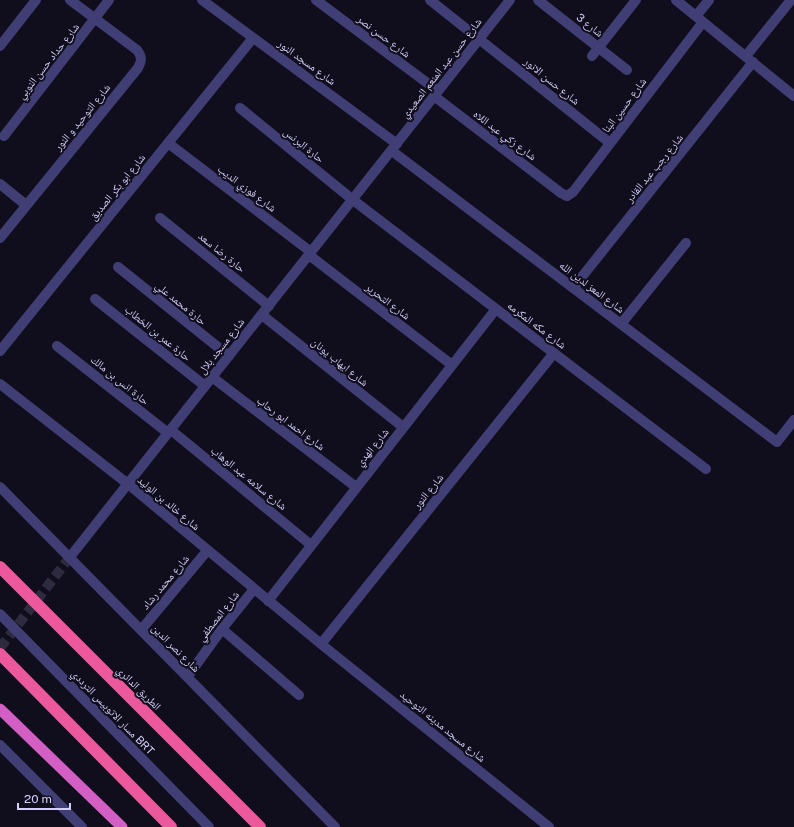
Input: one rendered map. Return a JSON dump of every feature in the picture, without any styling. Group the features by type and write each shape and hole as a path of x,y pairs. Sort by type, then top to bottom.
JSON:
{"highway":[{"name":"الطريق الدائري","path":"0,567 260,827"},
{"path":"0,654 171,827"},
{"path":"0,709 122,827"}],"street":[{"path":"0,46 36,0"},
{"path":"70,0 95,19"},
{"name":"شارع حداد حسن النوبي","path":"4,136 109,0"},
{"name":"شارع مسجد النور","path":"202,0 394,147"},
{"name":"شارع حسن نصر","path":"316,0 436,94"},
{"name":"شارع حسن الانور","path":"430,0 610,143"},
{"name":"شارع حسن عبد المنعم الصعيدي","path":"394,147 510,0"},
{"name":"شارع 3","path":"538,0 627,70"},
{"path":"592,56 636,0"},
{"path":"676,0 793,93"},
{"name":"شارع حسين البنا","path":"561,193 567,196 573,192 700,19 709,0"},
{"name":"شارع رجب عبد القادر","path":"573,288 750,59 791,0"},
{"name":"شارع التوحيد و النور","path":"0,238 138,68 141,61 141,56 137,50 95,19"},
{"name":"شارع ابو بكر الصديق","path":"0,351 253,38"},
{"name":"شارع زكي عبد اللاه","path":"436,94 561,193"},
{"name":"حارة البرنس","path":"240,108 352,200"},
{"name":"شارع فوزي الديب","path":"168,143 310,254"},
{"name":"شارع مسجد بلال","path":"70,557 394,147"},
{"name":"شارع المعز لدين الله","path":"394,147 573,288 777,442 794,420"},
{"path":"0,184 26,205"},
{"name":"شارع مكه المكرمه","path":"352,200 706,469"},
{"name":"حارة رضا سعد","path":"160,218 269,306"},
{"path":"621,324 686,243"},
{"name":"شارع التحرير","path":"310,254 452,365"},
{"name":"حارة محمد علي","path":"118,267 229,356"},
{"name":"حارة عمر بن الخطاب","path":"95,299 205,386"},
{"name":"شارع الهدي","path":"268,601 496,309"},
{"name":"شارع ايهاب يونان","path":"262,314 403,428"},
{"name":"حارة انس بن مالك","path":"57,346 169,432"},
{"name":"شارع النور","path":"321,644 554,353"},
{"name":"شارع احمد ابو رحاب","path":"212,377 356,487"},
{"name":"شارع خالد بن الوليد","path":"0,384 128,484 321,644"},
{"name":"شارع سلامه عبد الوهاب","path":"169,432 312,545"},
{"name":"شارع نصر الدين","path":"0,487 188,676 335,827"},
{"name":"شارع محمد رشاد","path":"142,630 207,551"},
{"name":"شارع المصطفي","path":"188,676 222,629 254,589"},
{"name":"مسار الاتوبيس الترددي BRT","path":"0,614 208,827"},
{"path":"222,629 299,695"},
{"name":"شارع مسجد مدينه التوحيد","path":"321,644 549,827"},
{"path":"0,745 82,827"}],"tunnel":[{"path":"0,648 70,557"}]}
